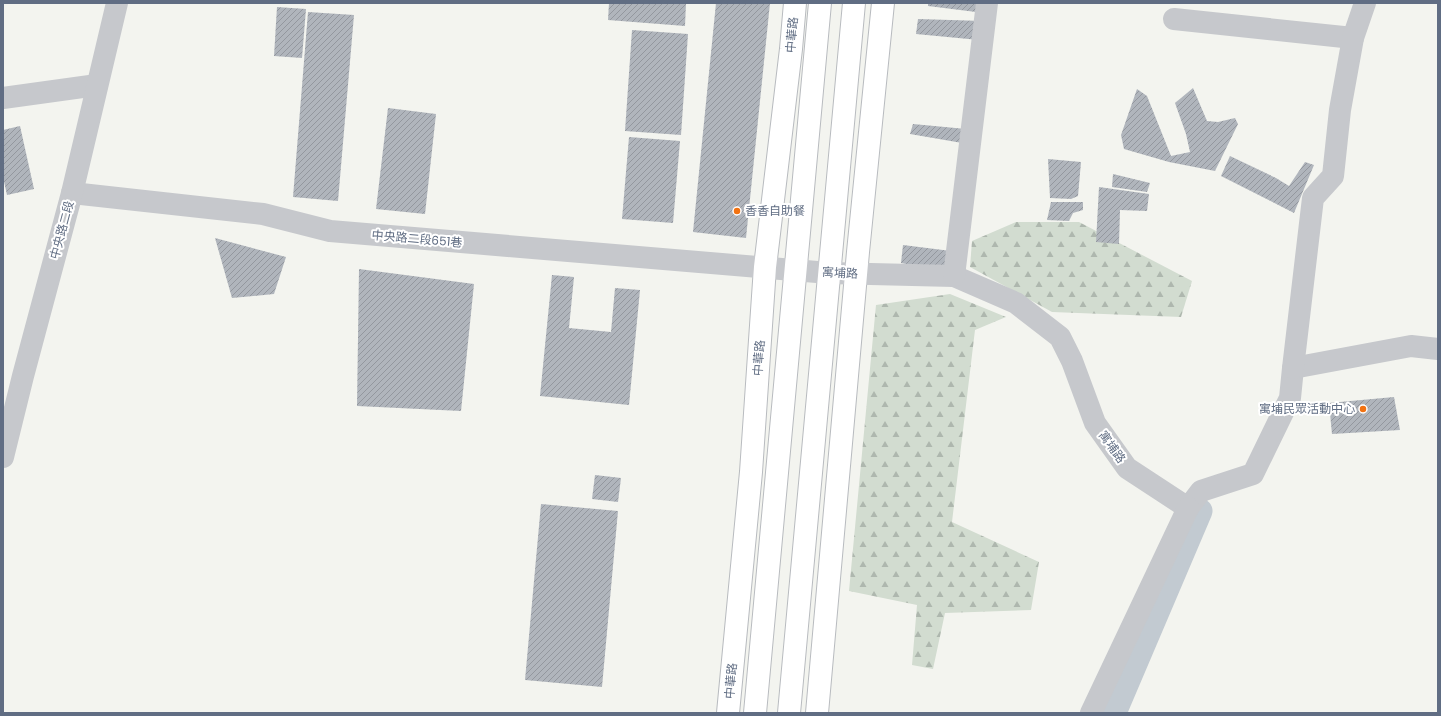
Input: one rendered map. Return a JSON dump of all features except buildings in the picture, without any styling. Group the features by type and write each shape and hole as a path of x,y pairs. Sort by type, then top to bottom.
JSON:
{"main road":[{"name":"中華路","path":"728,713 751,472 765,267 791,49 795,3"},
{"name":"中華路","path":"755,713 820,3"},
{"path":"789,713 854,3"},
{"path":"817,713 856,274 883,3"}],"street":[{"name":"中央路二段","path":"3,457 13,376 72,193 117,3"},
{"path":"954,276 987,3"},
{"path":"1091,713 1188,508 1201,491 1252,474 1290,398 1313,198 1333,176 1340,110 1353,38 1365,3"},
{"path":"1174,19 1353,38"},
{"path":"3,98 97,85"},
{"name":"中央路二段651巷","path":"72,193 263,214 330,231 765,267"},
{"name":"寓埔路","path":"765,267 829,273 954,276 1016,303 1060,337 1072,361 1095,423 1127,468 1188,508"},
{"path":"1293,368 1411,346 1438,349"}],"green space":[{"path":"1016,222 1079,222 1192,281 1181,317 1052,312 970,267 972,241"},
{"path":"950,294 1006,317 975,330 952,522 1039,562 1031,610 945,613 933,669 912,665 917,605 849,591 876,305"}],"waterway":[{"path":"1114,713 1200,511"}],"place":[{"name":"香香自助餐","path":"737,211"},
{"name":"寓埔民眾活動中心","path":"1363,409"}]}
